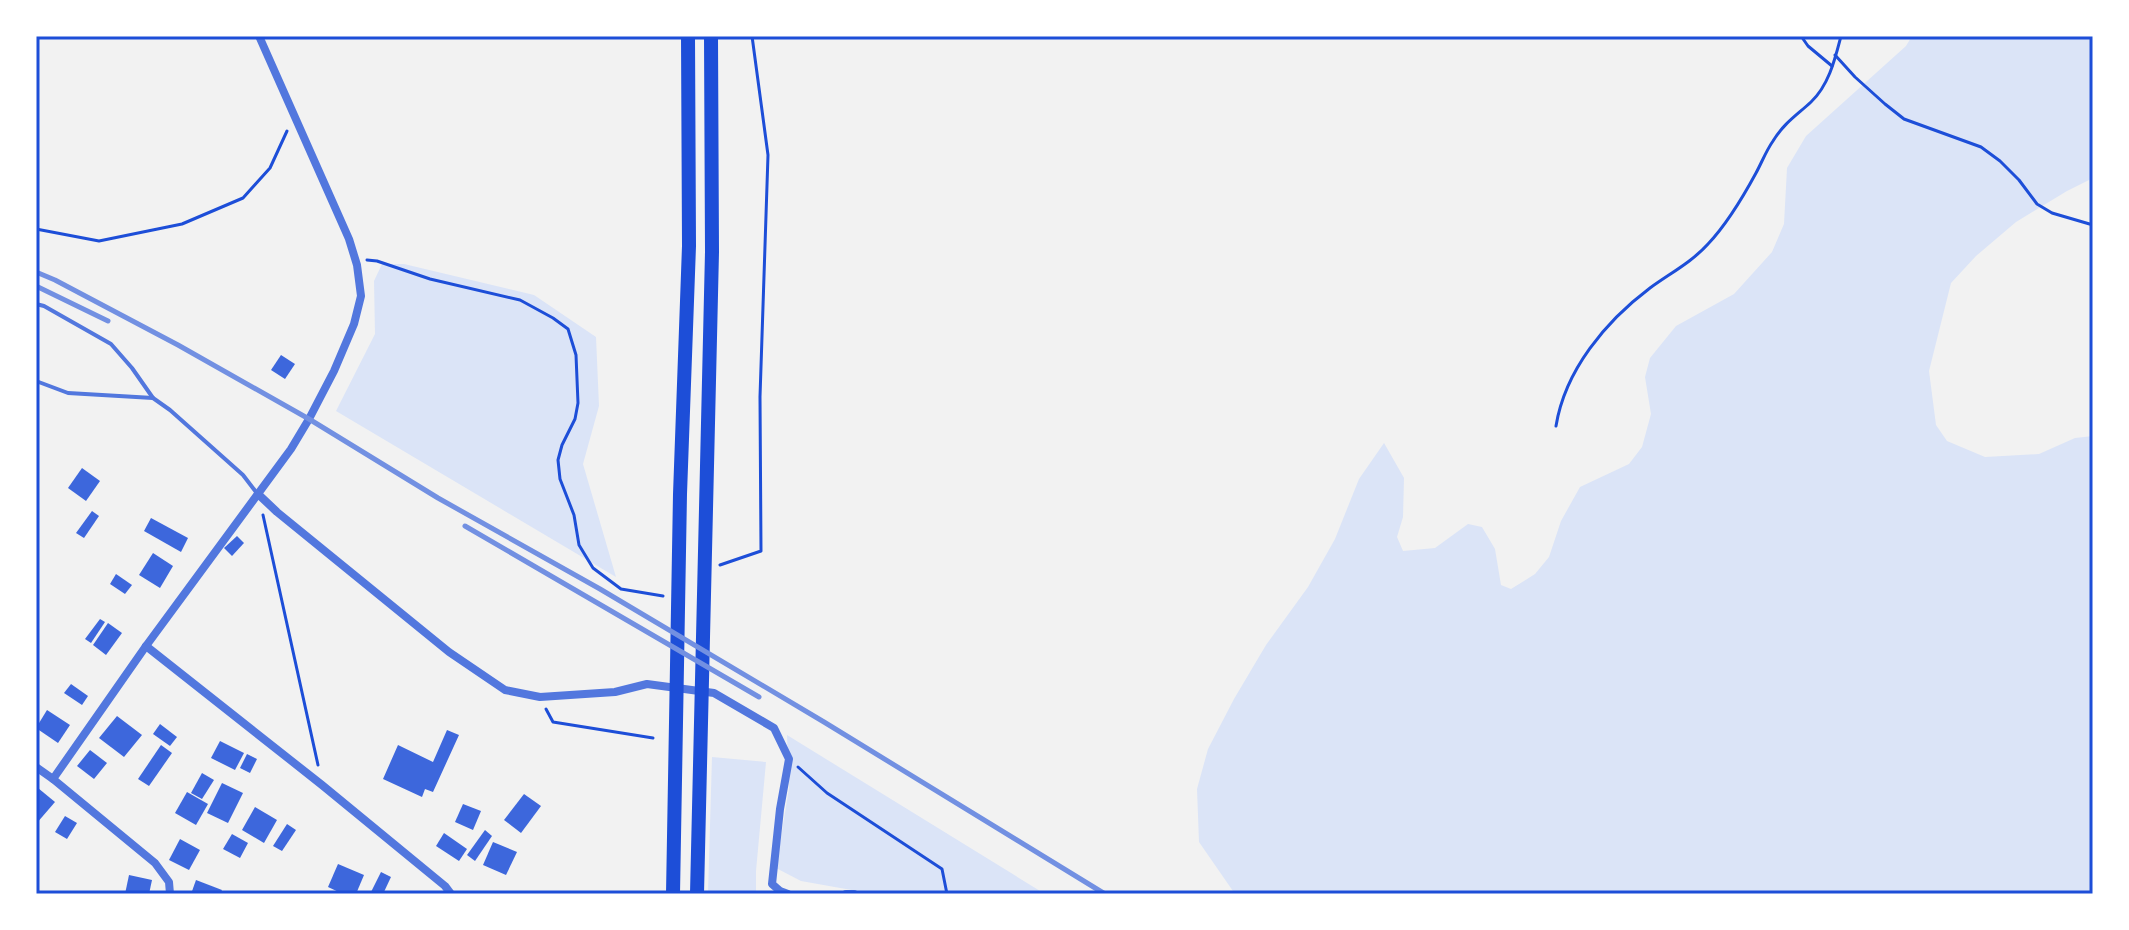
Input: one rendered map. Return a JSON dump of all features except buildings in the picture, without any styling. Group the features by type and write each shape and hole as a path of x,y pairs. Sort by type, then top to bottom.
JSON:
{"main road":[{"path":"673,894 680,494 689,246 688,36"},
{"path":"697,894 712,252 711,36"}],"street":[{"path":"53,779 291,449 334,371 358,310 361,296 357,265 349,239 259,36"},
{"path":"258,494 449,652 505,690 540,697 615,692 647,684 714,693 774,728 789,759 772,884 788,894"},
{"path":"146,646 322,785 451,894"},
{"path":"36,767 155,863 169,882 170,894"},
{"path":"846,894 854,894"}],"lane":[{"path":"36,304 111,344 153,398 233,466 258,494"},
{"path":"36,381 68,393 153,398"}],"path":[{"path":"710,568 761,551 760,397 768,155 752,36"},
{"path":"1801,36 1832,66"},
{"path":"1556,426 1558,411 1588,349 1648,290 1707,245 1726,222 1772,142 1788,120 1813,100 1828,79 1841,36"},
{"path":"1835,55 1904,119 1981,147 2010,171 2037,204 2052,213 2093,225"},
{"path":"36,229 99,241 182,224 243,198 270,168 287,131 297,124"},
{"path":"357,265 365,259 377,261 430,279 520,300 568,329 576,355 578,403 575,419 558,460 560,479 574,515 579,545 593,568 621,589 671,598"},
{"path":"258,494 322,785"},
{"path":"540,697 553,722 653,738"},
{"path":"789,759 827,793 942,869 947,894"}],"shaded area":[{"path":"1912,36 2093,36 2093,178 2016,222 1976,256 1951,283 1929,371 1936,425 1947,441 1985,457 2039,454 2075,438 2093,436 2093,894 1235,894 1199,842 1197,789 1208,749 1266,645 1308,587 1335,539 1359,479 1384,443 1404,478 1403,517 1397,537 1403,551 1435,548 1468,524 1482,527 1495,549 1501,585 1511,589 1535,574 1549,557 1561,521 1580,487 1629,464 1642,447 1651,414 1645,377 1650,358 1676,326 1734,294 1772,252 1784,224 1787,168 1806,136 1906,46"},
{"path":"382,264 404,264 534,295 596,337 599,406 583,464 616,577 336,411 375,334 374,281"},
{"path":"787,735 1045,894 874,894 801,881 776,868 789,788"},
{"path":"712,757 766,762 756,894 708,894"}],"railway":[{"path":"36,272 178,345 309,419 438,498 600,589 824,722 1105,894"},
{"path":"36,286 108,321"},
{"path":"465,526 759,697"}]}
